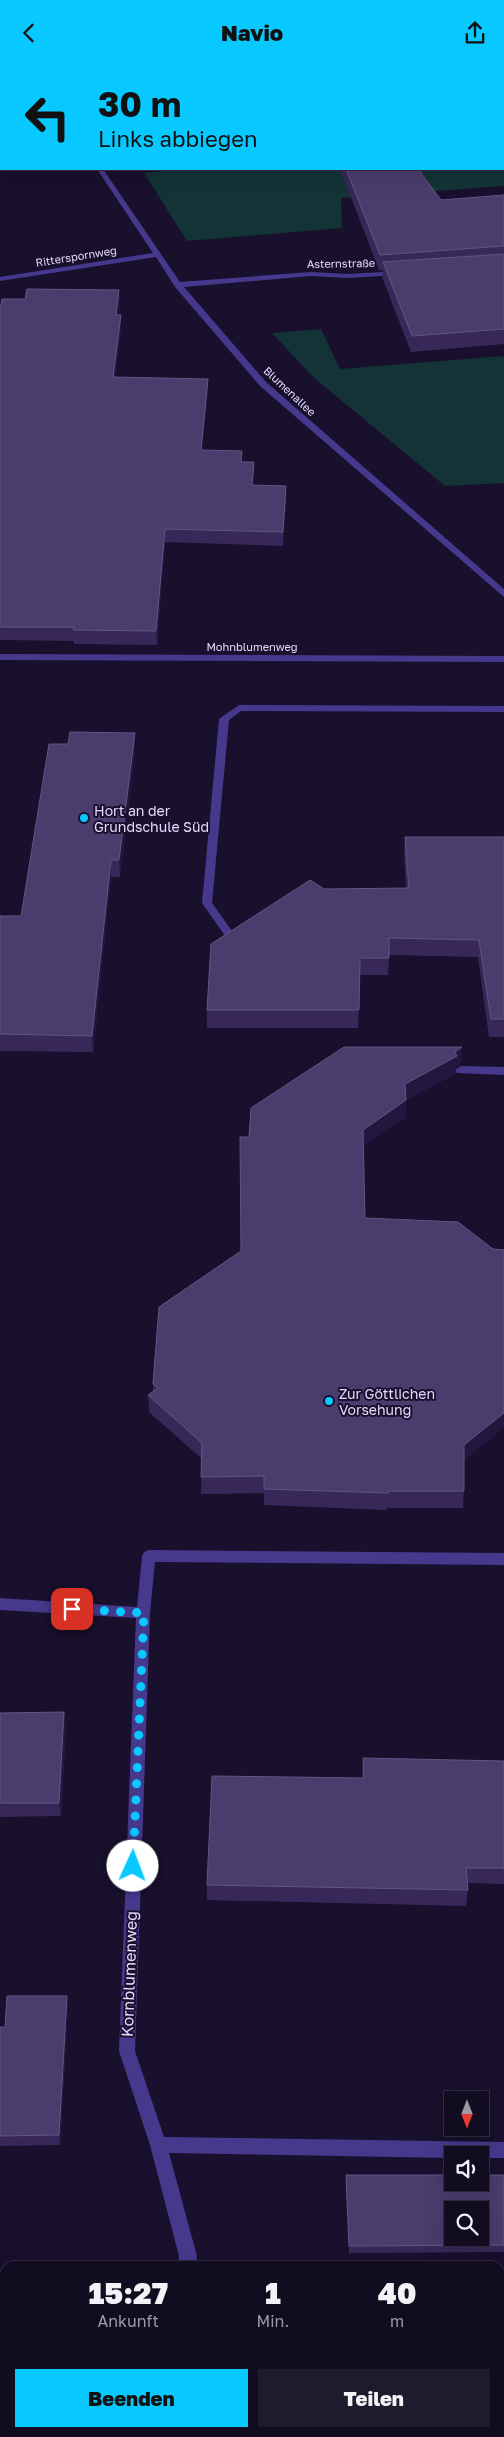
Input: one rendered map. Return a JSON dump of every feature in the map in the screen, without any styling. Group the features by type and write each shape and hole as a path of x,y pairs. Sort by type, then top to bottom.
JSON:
{"street":[{"name":"Blumenallee","path":"101,170 156,255 178,285 263,384 504,594"},
{"name":"Ritterspornweg","path":"0,279 156,255"},
{"name":"Asternstraße","path":"178,285 311,274 347,277 406,272"},
{"name":"Mohnblumenweg","path":"0,657 504,659"},
{"path":"232,938 207,903 224,719 239,707 504,709"},
{"path":"461,1070 504,1071"},
{"name":"Kornblumenweg","path":"188,2261 158,2145 127,2051 144,1613 149,1556 504,1559"},
{"path":"0,1605 144,1613"},
{"path":"158,2145 504,2150"}],"green space":[{"path":"168,170 504,170 504,186 341,198 342,228 187,241 144,173"},
{"path":"321,329 340,369 504,356 504,483 445,486 313,377 272,333"}],"building":[{"path":"346,170 419,170 441,200 504,195 504,246 380,255"},
{"path":"504,254 504,329 412,336 383,262"},
{"path":"27,289 119,290 116,315 121,315 113,377 208,379 201,450 242,451 241,462 254,462 252,485 286,486 283,532 165,529 156,631 73,630 74,627 0,627 0,310 2,299 25,299"},
{"path":"70,732 135,733 119,860 111,860 92,1036 0,1034 0,916 21,916 49,744 68,744"},
{"path":"405,837 504,837 504,1019 491,1019 479,940 389,938 389,958 360,958 359,1010 207,1010 211,944 310,880 324,889 409,888"},
{"name":"Zur Göttlichen Vorsehung","path":"344,1047 462,1047 455,1052 457,1056 405,1084 406,1100 363,1130 365,1218 458,1222 493,1249 504,1250 504,1413 464,1445 464,1491 388,1491 388,1493 264,1489 264,1476 201,1477 202,1443 148,1395 158,1388 153,1384 159,1307 241,1251 240,1137 249,1137 251,1108"},
{"path":"64,1712 59,1803 0,1803 0,1713"},
{"path":"363,1758 504,1761 504,1868 466,1868 468,1890 207,1885 212,1776 364,1778"},
{"path":"7,1996 67,1996 59,2135 0,2136 0,2027 5,2027"},
{"path":"346,2175 444,2175 444,2191 489,2191 489,2175 504,2175 504,2245 489,2245 489,2201 444,2201 444,2245 349,2246"}],"place":[{"name":"Hort an der Grundschule Süd","path":"84,818"},
{"name":"Zur Göttlichen Vorsehung","path":"329,1401"}],"route":[{"path":"72,1609 144,1613 133,1866"}]}
